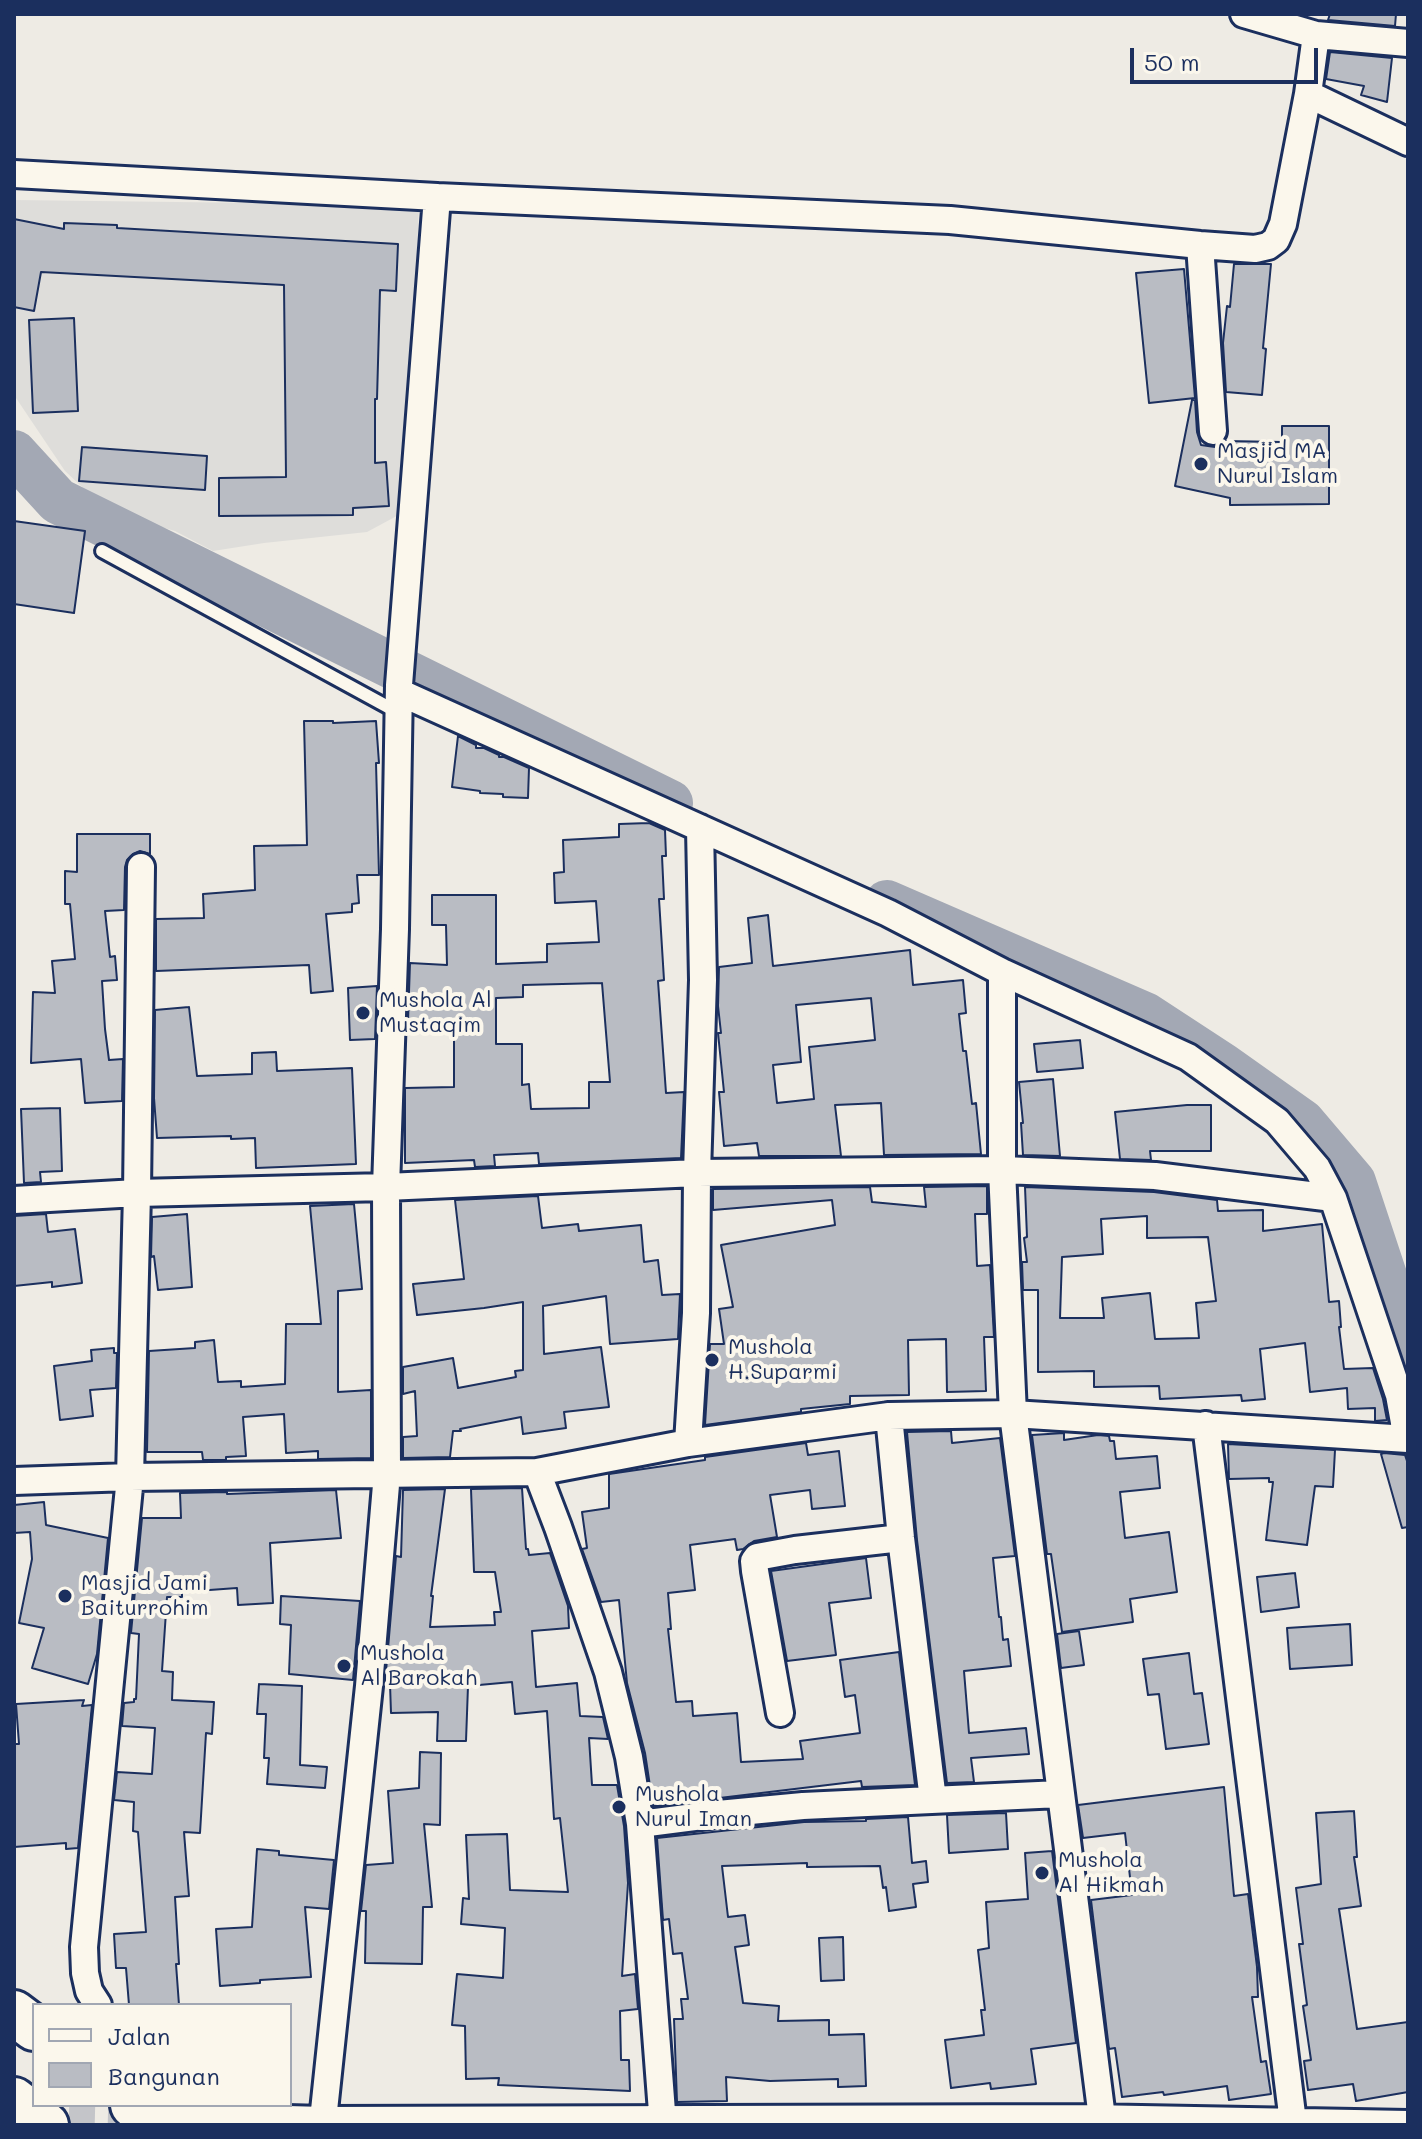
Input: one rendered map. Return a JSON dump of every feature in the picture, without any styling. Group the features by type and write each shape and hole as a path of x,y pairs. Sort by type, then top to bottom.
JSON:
{"highway":[{"path":"14,2013 32,2026"},
{"path":"14,2100 46,2125"},
{"path":"138,2107 170,2120"}],"street":[{"path":"1244,14 1316,35 1408,43"},
{"path":"14,174 950,220 1255,249 1276,240 1283,224 1316,35"},
{"path":"1308,94 1408,142"},
{"path":"323,2120 369,1686 387,1473 386,1187 399,697 437,197"},
{"path":"1200,245 1213,431"},
{"path":"14,1481 537,1472 688,1443 889,1416 1013,1414 1408,1439 1399,1395 1333,1198 1317,1168 1277,1121 1208,1070 1188,1057 1002,972 888,913 399,697"},
{"path":"688,1443 696,1313 703,980 700,828"},
{"path":"97,2003 89,1991 84,1947 130,1477 141,867"},
{"path":"1002,972 1002,1170 1013,1414 1060,1794 1093,2120"},
{"path":"14,1200 697,1173 1002,1170 1155,1176 1333,1198"},
{"path":"889,1416 933,1800"},
{"path":"1206,1425 1293,2122"},
{"path":"537,1472 608,1672 629,1757 640,1824 663,2122"},
{"path":"780,1713 754,1561 757,1557 795,1550 901,1538"},
{"path":"640,1824 803,1806 1060,1794"},
{"path":"170,2120 227,2111 323,2120 1093,2120 1408,2124"}],"lane":[{"path":"102,551 399,697"}],"shaded area":[{"path":"14,200 419,205 406,511 367,532 213,551 175,531 109,512 65,471 14,395"}],"building":[{"path":"1330,14 1396,14 1395,26 1328,20"},
{"path":"1330,52 1392,58 1387,102 1361,95 1364,86 1326,79"},
{"path":"14,219 64,229 64,223 117,225 117,228 398,244 396,291 380,290 375,399 375,463 386,462 389,506 353,508 353,515 219,516 219,478 286,477 284,285 41,272 34,311 14,307"},
{"path":"1234,264 1271,264 1262,395 1226,392 1223,343"},
{"path":"1184,269 1195,398 1149,403 1136,273"},
{"path":"74,318 78,411 33,413 29,320"},
{"path":"1192,400 1195,400 1201,445 1215,447 1225,441 1282,442 1282,426 1329,426 1329,504 1230,505 1230,498 1175,486"},
{"path":"82,447 207,456 205,490 79,481"},
{"path":"14,521 85,531 74,613 14,604"},
{"path":"304,721 376,721 379,875 357,875 359,903 352,904 352,912 326,914 333,991 311,993 309,965 156,971 156,919 204,918 203,894 255,890 254,846 307,845"},
{"path":"458,736 476,745 476,748 484,748 529,768 528,798 503,797 503,794 452,787"},
{"path":"649,823 665,830 666,856 662,856 664,899 659,899 664,980 658,981 666,1093 684,1092 681,1158 539,1164 538,1153 494,1155 495,1166 475,1167 474,1160 405,1163 405,1088 454,1087 454,1021 408,1021 410,963 447,965 446,925 432,925 432,895 496,895 496,964 547,962 547,944 599,942 596,901 555,903 554,873 564,872 563,840 619,837 619,824","holes":["602,983 610,1082 589,1082 589,1108 531,1109 529,1084 522,1085 522,1044 496,1044 496,998 523,997 523,985"]},
{"path":"77,834 150,834 150,854 140,851 127,860 124,910 105,911 110,957 115,956 117,980 102,981 105,1029 109,1060 123,1059 122,1101 85,1103 81,1059 31,1063 33,992 55,993 52,961 75,959 70,904 65,904 65,871 77,872"},
{"path":"768,915 773,966 910,950 913,985 963,980 966,1013 959,1014 972,1104 976,1103 981,1154 884,1155 881,1103 835,1105 841,1156 759,1156 757,1143 724,1146 719,1092 724,1092 718,1033 721,1033 719,967 752,963 748,918","holes":["871,998 875,1040 809,1047 814,1099 777,1103 773,1065 801,1062 796,1005"]},
{"name":"Mushola Al Mustaqim","path":"377,986 375,1039 350,1040 348,988"},
{"path":"189,1007 197,1076 252,1074 252,1053 276,1052 277,1071 352,1068 356,1164 256,1168 255,1138 157,1138 155,1010"},
{"path":"1080,1040 1083,1068 1037,1072 1034,1044"},
{"path":"1053,1079 1060,1156 1023,1155 1019,1082"},
{"path":"1211,1105 1211,1151 1150,1151 1151,1160 1120,1159 1115,1112"},
{"path":"60,1108 62,1171 40,1172 41,1182 24,1183 21,1109"},
{"path":"987,1186 987,1214 975,1214 977,1266 990,1265 994,1337 984,1337 986,1391 947,1392 946,1339 908,1340 909,1395 850,1396 850,1404 705,1425 710,1344 724,1344 719,1309 733,1307 721,1245 835,1225 832,1200 713,1210 713,1189 870,1187 872,1202 926,1207 924,1187"},
{"path":"1025,1187 1154,1192 1217,1200 1218,1211 1263,1210 1263,1231 1322,1224 1329,1302 1339,1301 1344,1369 1373,1368 1387,1420 1375,1421 1375,1408 1348,1409 1347,1388 1310,1392 1305,1343 1260,1349 1265,1399 1242,1401 1241,1395 1160,1399 1159,1386 1094,1387 1094,1371 1038,1372 1038,1290 1023,1290 1022,1262 1027,1262 1024,1238 1027,1237","holes":["1147,1216 1147,1238 1208,1237 1216,1301 1196,1303 1199,1338 1155,1339 1150,1293 1102,1298 1104,1318 1060,1318 1062,1257 1103,1254 1101,1219"]},
{"path":"538,1196 542,1228 578,1224 579,1231 641,1225 644,1262 658,1260 662,1295 680,1294 678,1339 610,1344 606,1296 543,1306 544,1354 601,1347 609,1407 564,1412 566,1428 523,1434 521,1417 460,1429 453,1431 450,1457 403,1458 403,1437 417,1436 415,1391 403,1394 403,1367 453,1358 458,1388 516,1377 515,1371 523,1370 523,1302 417,1315 413,1284 464,1279 455,1200"},
{"path":"354,1204 362,1289 338,1291 338,1392 371,1390 371,1458 318,1459 318,1451 286,1453 284,1414 243,1417 246,1456 203,1460 202,1452 147,1452 149,1351 195,1348 195,1342 214,1340 218,1382 241,1381 241,1387 285,1384 286,1324 321,1324 310,1206"},
{"path":"46,1214 48,1232 75,1229 82,1283 52,1287 52,1282 14,1286 14,1216"},
{"path":"187,1214 192,1287 158,1290 154,1256 151,1257 152,1217"},
{"path":"114,1348 114,1353 117,1353 116,1388 90,1390 93,1416 60,1420 54,1366 92,1361 91,1350"},
{"path":"951,1431 952,1443 1000,1438 1015,1556 993,1558 999,1617 1003,1640 1008,1639 1011,1666 964,1671 969,1733 1026,1728 1029,1754 971,1758 974,1782 947,1783 907,1432"},
{"path":"1064,1433 1064,1440 1109,1436 1110,1441 1114,1441 1116,1459 1157,1456 1160,1488 1120,1492 1125,1538 1169,1532 1177,1592 1130,1599 1133,1622 1062,1632 1051,1554 1047,1554 1032,1435"},
{"path":"806,1443 808,1455 839,1451 845,1506 812,1509 810,1490 770,1495 777,1537 754,1541 737,1550 735,1539 690,1545 695,1590 668,1593 671,1629 668,1629 676,1702 692,1701 693,1716 737,1713 741,1762 803,1759 800,1741 860,1733 855,1695 845,1697 840,1660 899,1652 915,1785 862,1787 861,1781 653,1806 645,1753 627,1683 619,1600 601,1602 582,1549 587,1548 582,1512 609,1508 609,1474"},
{"path":"1228,1444 1335,1450 1333,1487 1315,1486 1307,1545 1266,1540 1273,1482 1269,1482 1269,1478 1229,1479"},
{"path":"1381,1454 1405,1455 1408,1464 1408,1527 1402,1528"},
{"path":"522,1488 526,1549 529,1555 550,1553 568,1606 569,1628 532,1631 536,1687 577,1683 580,1716 603,1717 608,1739 589,1738 592,1785 617,1785 628,1883 622,1976 635,1974 638,2009 620,2011 621,2060 629,2060 630,2091 498,2085 499,2078 466,2079 465,2026 452,2025 457,1974 503,1978 505,1928 461,1924 463,1898 469,1899 466,1835 507,1834 510,1890 568,1892 560,1818 554,1819 547,1711 515,1714 512,1682 468,1686 466,1741 437,1741 438,1712 391,1713 390,1684 385,1683 396,1556 401,1557 403,1490 445,1489 430,1627 495,1625 494,1612 501,1612 495,1572 474,1572 471,1489"},
{"path":"336,1490 341,1538 270,1543 273,1603 238,1605 237,1588 182,1592 182,1597 167,1597 162,1671 173,1672 172,1700 214,1702 212,1734 206,1733 200,1833 184,1832 189,1896 175,1897 179,2003 129,2003 126,1968 116,1968 114,1934 146,1932 138,1832 133,1831 134,1802 114,1800 117,1772 152,1774 155,1728 122,1726 124,1703 136,1699 139,1634 131,1633 142,1518 181,1518 180,1493"},
{"name":"Masjid Jami Baiturrohim","path":"44,1502 46,1525 108,1538 97,1654 88,1684 32,1668 44,1628 19,1623 32,1559 30,1532 14,1533 14,1505"},
{"path":"866,1558 871,1598 829,1603 836,1655 787,1661 771,1571"},
{"path":"1295,1573 1299,1607 1261,1612 1257,1577"},
{"path":"281,1596 360,1601 353,1680 289,1674 291,1625 280,1624"},
{"path":"1350,1624 1352,1665 1290,1669 1287,1628"},
{"path":"1079,1631 1084,1665 1061,1668 1057,1634"},
{"path":"1189,1653 1194,1694 1202,1693 1209,1744 1166,1749 1159,1694 1148,1695 1143,1659"},
{"path":"259,1684 302,1686 300,1765 327,1767 325,1788 267,1784 269,1758 264,1758 266,1714 257,1714"},
{"path":"84,1700 82,1706 92,1705 78,1848 66,1849 66,1843 14,1847 14,1744 19,1744 16,1704"},
{"path":"420,1752 441,1753 440,1825 424,1824 432,1907 423,1907 422,1964 365,1963 366,1911 361,1911 366,1865 393,1863 388,1791 419,1788"},
{"path":"1224,1787 1234,1896 1248,1894 1257,1967 1258,1997 1252,1997 1261,2062 1266,2061 1271,2094 1229,2100 1227,2086 1122,2097 1115,2048 1109,2049 1091,1900 1132,1895 1125,1833 1083,1838 1078,1805"},
{"path":"1354,1811 1357,1857 1354,1857 1361,1906 1339,1909 1357,2029 1408,2022 1408,2092 1356,2101 1353,2084 1308,2090 1304,2061 1311,2060 1303,2006 1307,2005 1296,1888 1321,1884 1316,1813"},
{"path":"1006,1813 1008,1849 949,1853 947,1815"},
{"path":"908,1817 912,1863 926,1861 928,1882 913,1884 916,1907 889,1911 880,1866 807,1867 807,1863 722,1866 728,1917 745,1915 749,1945 735,1947 743,2003 779,2006 778,2021 829,2020 829,2035 864,2034 866,2086 838,2087 838,2079 770,2081 726,2077 727,2101 677,2102 674,2019 683,2019 681,1999 688,1999 682,1953 673,1954 669,1919 663,1920 657,1838 804,1822"},
{"path":"257,1849 279,1851 279,1855 334,1860 329,1909 305,1907 311,1977 220,1986 216,1929 252,1927"},
{"path":"1052,1851 1076,2043 1031,2049 1036,2084 991,2089 990,2083 951,2088 945,2040 984,2035 981,2010 985,2010 978,1950 989,1948 986,1902 1028,1899 1025,1853"},
{"path":"843,1937 844,1980 821,1981 819,1938"}],"waterway":[{"path":"14,453 58,501 670,803"},
{"path":"887,903 1145,1015 1302,1122 1353,1182 1408,1348"}],"tunnel":[{"path":"30,2112 146,2115"}],"place":[{"name":"Masjid MA Nurul Islam","path":"1201,464"},
{"name":"Mushola Al Mustaqim","path":"363,1013"},
{"name":"Mushola H.Suparmi","path":"712,1360"},
{"name":"Masjid Jami Baiturrohim","path":"65,1596"},
{"name":"Mushola Al Barokah","path":"344,1666"},
{"name":"Mushola Nurul Iman","path":"619,1807"},
{"name":"Mushola Al Hikmah","path":"1042,1873"}]}
